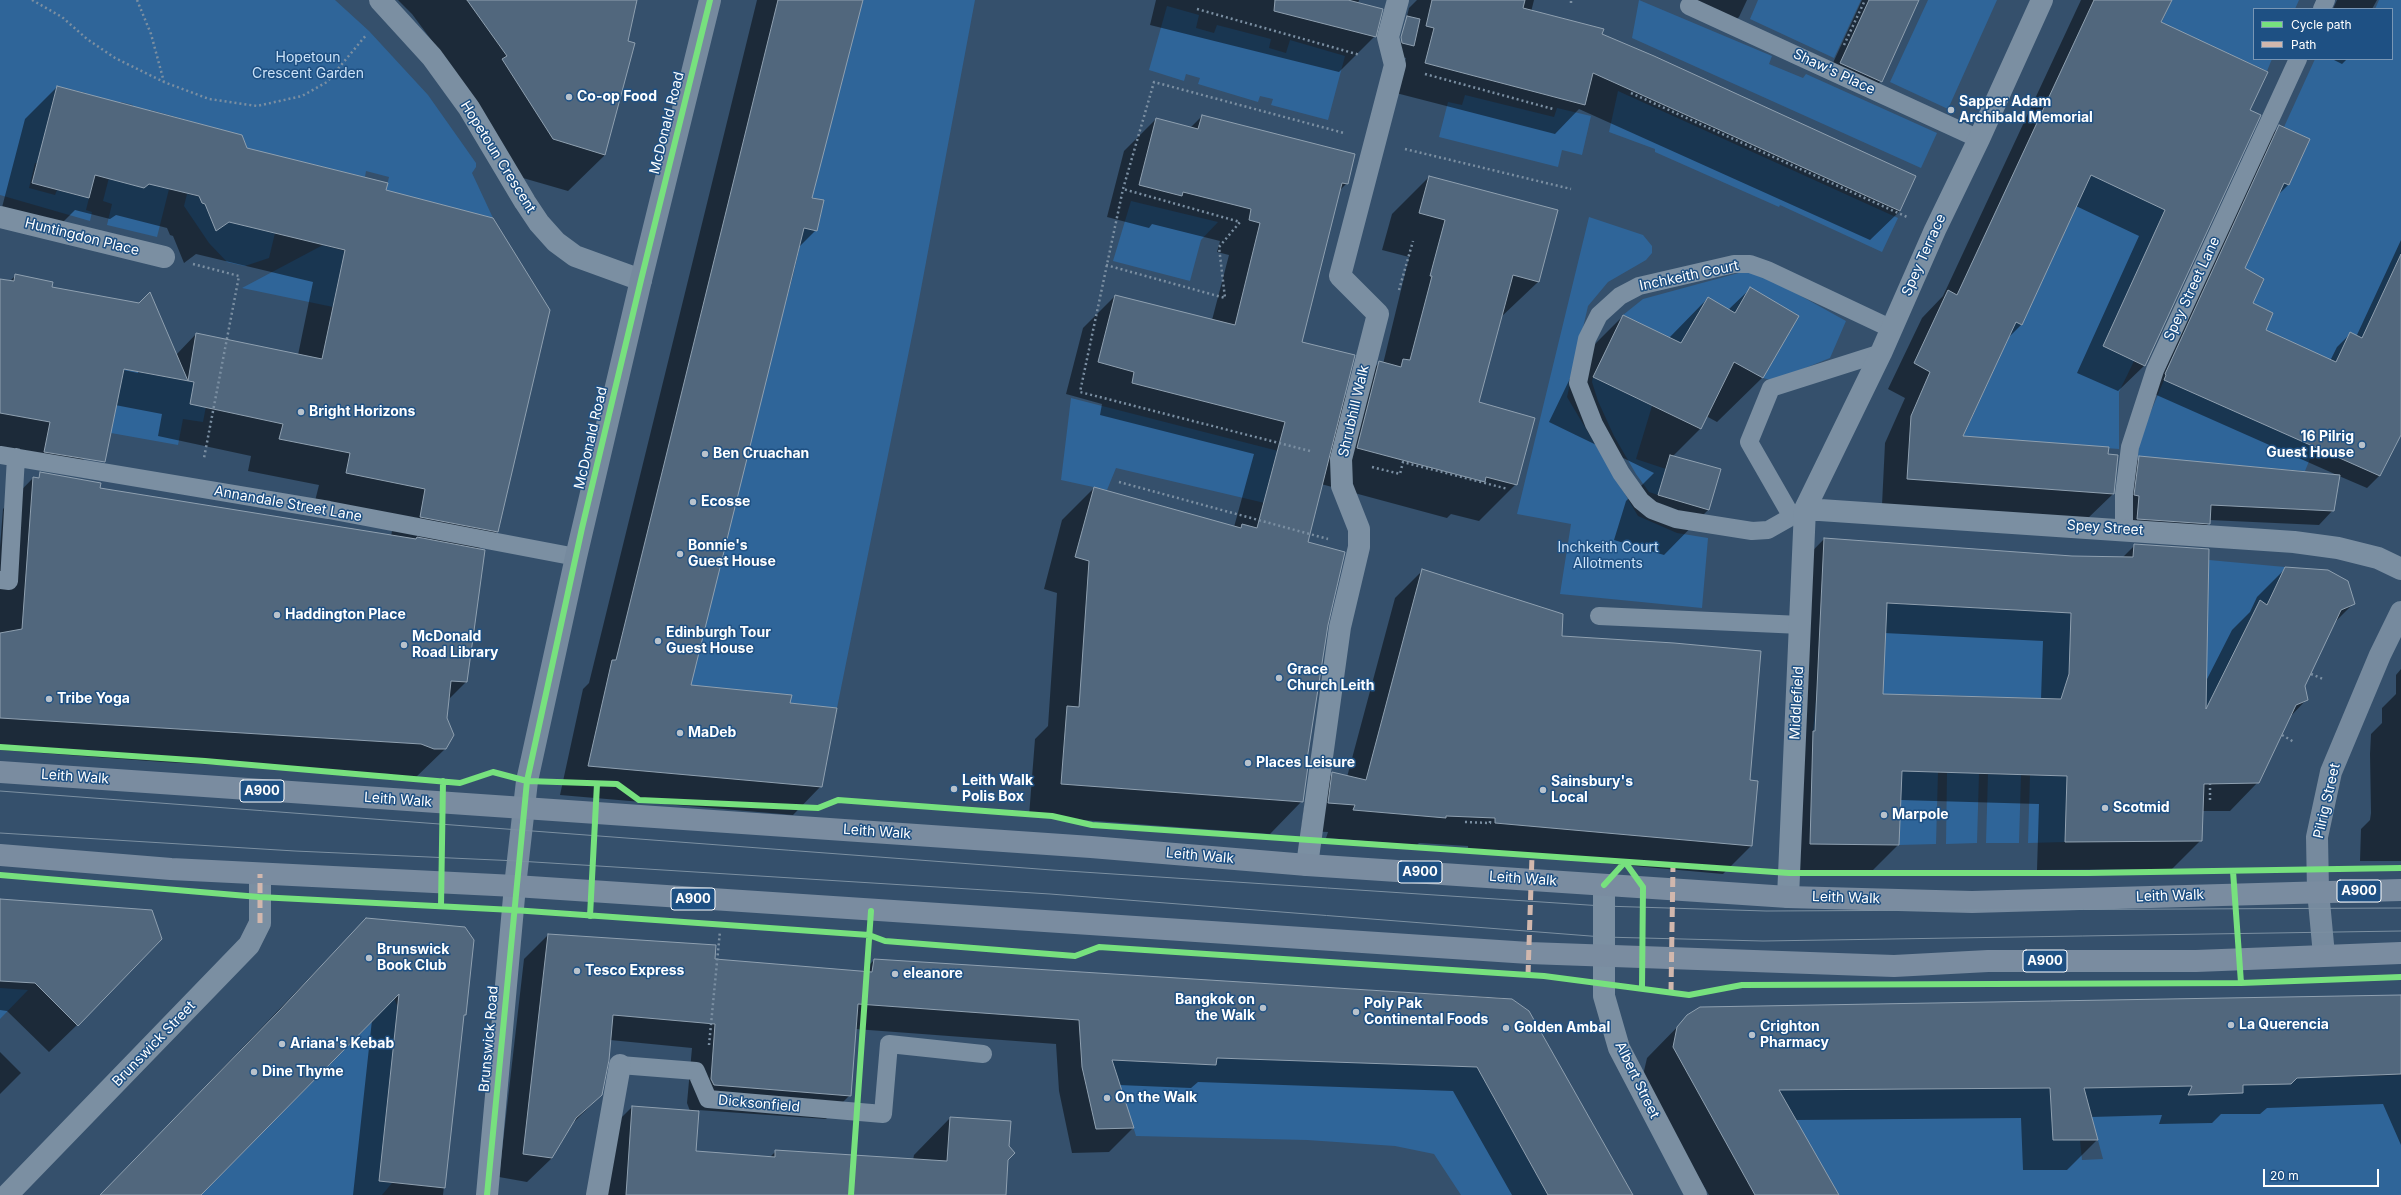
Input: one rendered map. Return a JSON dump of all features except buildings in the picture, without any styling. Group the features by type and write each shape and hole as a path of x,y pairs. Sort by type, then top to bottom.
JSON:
{"main road":[{"name":"Leith Walk","path":"0,772 456,804 524,807 1091,847 1307,865 1788,897 1972,902 2318,891 2401,890"},
{"name":"A900","path":"0,855 260,874 515,886 1468,951 1894,966 1988,961 2196,961 2401,953"}],"street":[{"name":"McDonald Road","path":"515,886 527,781 576,556 641,280 710,0"},
{"path":"1378,314 1340,276 1395,65 1388,37 1398,0"},
{"name":"Spey Terrace","path":"1798,513 1881,353 1935,230 1979,139 2042,0"},
{"name":"Hopetoun Crescent","path":"384,3 432,57 469,108 539,223 556,242 575,256 641,280"},
{"name":"Huntingdon Place","path":"0,217 164,257"},
{"name":"Shrubhill Walk","path":"1307,865 1340,627 1359,548 1359,529 1342,486 1341,459 1378,314"},
{"name":"Spey Street","path":"1798,513 2124,529 2294,542 2338,548 2378,558 2401,569"},
{"name":"Middlefield","path":"1788,897 1801,625 1798,513"},
{"name":"Pilrig Street","path":"2324,955 2318,891 2317,838 2331,772 2401,612"},
{"name":"Brunswick Street","path":"7,1195 249,945 260,923 260,874"},
{"name":"Albert Street","path":"1604,885 1604,996 1618,1048 1696,1195"},
{"name":"Brunswick Road","path":"487,1195 515,886"},
{"path":"597,1195 620,1065"}],"lane":[{"name":"Shaw's Place","path":"1689,6 1979,139"},
{"name":"Spey Street Lane","path":"2124,529 2124,494 2130,447 2155,370 2298,60"},
{"name":"Inchkeith Court","path":"1798,513 1768,530 1752,531 1676,519 1652,510 1641,501 1621,473 1594,424 1578,383 1581,361 1587,339 1599,315 1620,296 1639,286 1715,268 1750,264 1768,270 1892,329"},
{"path":"1798,513 1749,442 1771,388 1881,353"},
{"name":"Annandale Street Lane","path":"8,456 198,488 576,556"},
{"path":"0,580 8,580 8,456"},
{"path":"1599,616 1801,625"},
{"name":"Dicksonfield","path":"696,1071 708,1099 883,1114 889,1044 983,1054"},
{"path":"620,1065 696,1071"}],"path":[{"path":"32,0 62,17 87,39 115,58 164,82 209,100 258,106 302,96 327,82 384,3"},
{"path":"137,0 151,34 164,82"},
{"path":"1832,71 1865,0"},
{"path":"1508,489 1403,462 1400,474 1080,392 1106,265 1123,189 1154,82 1374,141 1571,189"},
{"path":"1631,93 1935,230"},
{"path":"1106,265 1225,298 1219,247 1240,222 1123,189"},
{"path":"1378,314 1396,302 1413,241"},
{"path":"164,257 239,276 198,488"},
{"path":"1118,482 1359,548"},
{"path":"2311,674 2323,680"},
{"path":"2282,735 2294,742"},
{"path":"2210,784 2210,800"},
{"path":"1465,822 1490,823 1490,818"},
{"path":"696,1071 708,1055 723,901"}],"green space":[{"name":"Hopetoun Crescent Garden","path":"0,0 335,0 369,31 428,95 476,163 476,167 472,173 493,218 408,196 381,317 242,288 323,245 352,253 369,263 389,177 366,171 365,177 245,148 245,142 235,139 233,133 151,110 149,115 132,110 133,105 121,102 119,107 85,98 86,93 57,86 50,113 41,164 35,163 29,188 55,195 57,190 89,198 86,210 92,212 90,221 0,195"},
{"path":"862,0 975,0 915,321 837,708 790,703 791,695 751,691 697,705 682,677 793,276 804,228 817,231 824,200 811,197"},
{"path":"1639,0 1772,56 1769,64 1803,78 1806,74 1937,133 1921,168 1632,38"},
{"path":"1758,0 1861,0 1834,58 1750,19"},
{"path":"1928,0 1997,0 1948,109 1890,82"},
{"path":"2172,0 2299,0 2295,8 2253,8 2253,60 2272,60 2267,71 2205,43 2135,194 2166,210 2103,346 2134,361 2119,392 2119,449 1963,437 2016,322 2022,325"},
{"path":"2379,0 2401,0 2401,253 2362,338 2336,362 2265,330 2273,313 2253,303 2264,280 2244,270 2265,226 2260,172 2289,185 2310,139 2284,127 2315,60 2393,60 2393,8 2375,8"},
{"path":"1167,6 1199,15 1196,28 1214,33 1217,25 1271,39 1269,48 1286,53 1290,40 1345,56 1328,120 1271,105 1273,99 1260,96 1258,102 1198,84 1200,78 1186,74 1184,81 1149,70"},
{"path":"1618,91 1898,218 1882,252 1780,205 1779,207 1655,152 1655,149 1609,132"},
{"path":"1465,95 1554,117 1557,108 1591,116 1582,155 1562,150 1558,167 1439,137 1448,102 1462,105"},
{"path":"113,162 147,183 169,189 157,237 107,225 112,204 103,201"},
{"path":"187,194 201,197 202,203 212,206 213,224 223,226 227,221 275,233 269,258 245,266 227,262 209,243 184,206"},
{"path":"1131,201 1218,222 1201,240 1190,281 1113,261"},
{"name":"Inchkeith Court Allotments","path":"1589,217 1643,235 1652,246 1652,253 1646,260 1608,282 1588,306 1567,397 1638,516 1677,533 1708,538 1702,608 1560,594 1571,524 1517,514"},
{"path":"1746,271 1763,275 1846,321 1830,358 1783,377 1771,380 1763,378 1799,316 1750,288 1735,313 1681,343 1623,315 1643,299"},
{"path":"122,369 210,385 203,422 183,419 178,445 111,433"},
{"path":"1593,377 1652,406 1636,459 1666,469 1658,495 1649,492 1636,474 1614,436 1598,401 1592,382"},
{"path":"2164,380 2313,445 2312,447 2314,449 2305,471 2138,457 2139,440"},
{"path":"1071,398 1294,455 1274,462 1266,494 1269,504 1116,468 1107,490 1061,480"},
{"path":"2209,560 2285,567 2267,604 2260,601 2245,629 2205,730"},
{"path":"1883,603 2071,613 2069,699 1904,694 1903,734 1813,731 1817,689 1882,692"},
{"path":"1902,771 1938,772 1936,844 1899,845"},
{"path":"1947,773 1979,773 1977,843 1946,844"},
{"path":"1988,774 2021,775 2019,843 1986,843"},
{"path":"2030,775 2067,776 2065,842 2028,843"},
{"path":"0,988 28,990 0,1019"},
{"path":"393,996 398,1008 379,1181 392,1183 382,1195 201,1195 377,1017 382,998"},
{"path":"1217,1058 1477,1067 1548,1195 1461,1195 1434,1154 1395,1146 1307,1140 1136,1136 1112,1060 1216,1065"},
{"path":"2401,1075 2401,1195 1839,1195 1771,1079 1799,1087 1800,1090 2050,1088 2053,1140 2080,1140 2082,1160 2103,1159 2084,1088 2192,1086 2188,1095 2243,1093 2243,1085 2291,1084 2297,1078"}],"tram line":[{"path":"0,791 1052,870 1603,906 1766,911 2401,908"},
{"path":"0,833 295,851 518,861 1050,894 1603,937 1763,941 2401,931"}],"marked path":[{"path":"1528,975 1532,856"},
{"path":"1671,992 1673,865"},
{"path":"260,874 260,923"}],"cycle path":[{"path":"487,1195 527,781 582,528 710,0"},
{"path":"0,747 205,761 460,783 493,772 527,781 617,784 639,800 818,808 838,800 1052,816 1092,825 1789,873 2088,873 2401,868"},
{"path":"441,906 443,781"},
{"path":"590,916 597,784"},
{"path":"1604,885 1625,862 1643,887 1642,987"},
{"path":"2233,871 2241,983"},
{"path":"0,875 259,897 513,910 869,935 885,941 1075,956 1099,947 1544,976 1689,995 1742,985 2241,983 2401,977"},
{"path":"851,1195 871,911"}],"place":[{"name":"Co-op Food","path":"569,97"},
{"name":"Sapper Adam Archibald Memorial","path":"1951,110"},
{"name":"Bright Horizons","path":"301,412"},
{"name":"16 Pilrig Guest House","path":"2362,445"},
{"name":"Ben Cruachan","path":"705,454"},
{"name":"Ecosse","path":"693,502"},
{"name":"Bonnie's Guest House","path":"680,554"},
{"name":"Haddington Place","path":"277,615"},
{"name":"Edinburgh Tour Guest House","path":"658,641"},
{"name":"McDonald Road Library","path":"404,645"},
{"name":"Grace Church Leith","path":"1279,678"},
{"name":"Tribe Yoga","path":"49,699"},
{"name":"MaDeb","path":"680,733"},
{"name":"Places Leisure","path":"1248,763"},
{"name":"Leith Walk Polis Box","path":"954,789"},
{"name":"Sainsbury's Local","path":"1543,790"},
{"name":"Scotmid","path":"2105,808"},
{"name":"Marpole","path":"1884,815"},
{"name":"Brunswick Book Club","path":"369,958"},
{"name":"Tesco Express","path":"577,971"},
{"name":"eleanore","path":"895,974"},
{"name":"Bangkok on the Walk","path":"1263,1008"},
{"name":"Poly Pak Continental Foods","path":"1356,1012"},
{"name":"La Querencia","path":"2231,1025"},
{"name":"Golden Ambal","path":"1506,1028"},
{"name":"Crighton Pharmacy","path":"1752,1035"},
{"name":"Ariana's Kebab","path":"282,1044"},
{"name":"Dine Thyme","path":"254,1072"},
{"name":"On the Walk","path":"1107,1098"}]}
